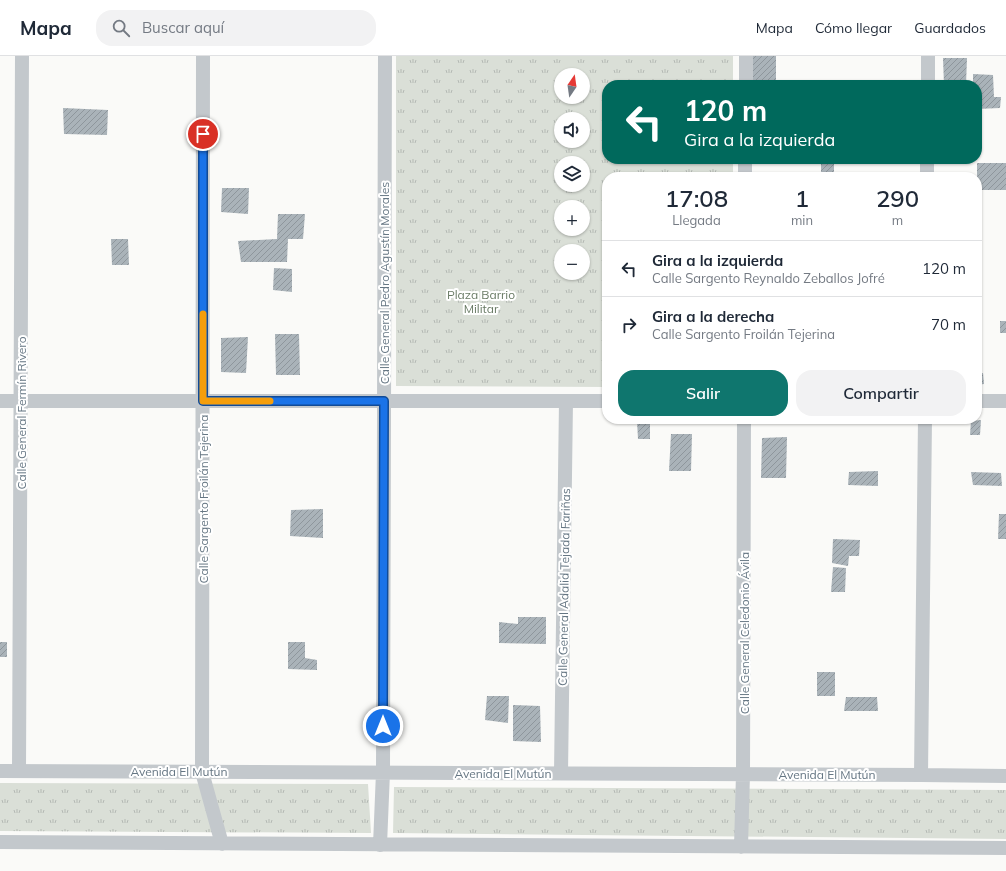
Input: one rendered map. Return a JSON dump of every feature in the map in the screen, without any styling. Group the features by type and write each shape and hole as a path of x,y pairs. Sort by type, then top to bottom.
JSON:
{"street":[{"name":"Calle General Fermín Rivero","path":"19,771 22,56"},
{"name":"Calle Sargento Froilán Tejerina","path":"203,56 202,772 222,844"},
{"name":"Calle General Pedro Agustín Morales","path":"380,845 383,772 385,56"},
{"path":"746,56 746,80"},
{"path":"928,56 928,80"},
{"path":"0,401 602,401"},
{"name":"Calle General Adalid Tejada Fariñas","path":"561,773 566,401"},
{"path":"982,401 1006,401"},
{"name":"Calle General Celedonio Ávila","path":"741,847 743,774 744,424"},
{"path":"921,775 925,424"},
{"name":"Avenida El Mutún","path":"0,771 1006,776"},
{"path":"0,842 1006,848"}],"green space":[{"name":"Plaza Barrio Militar","path":"396,56 733,56 733,80 602,80 602,164 733,164 733,172 602,172 602,387 396,386"},
{"path":"0,783 368,784 371,833 0,831"},
{"path":"394,787 1006,790 1006,839 393,833"}],"building":[{"path":"749,56 776,56 776,80 749,80"},
{"path":"943,58 967,58 966,80 944,80"},
{"path":"973,74 993,75 994,97 1001,97 1000,108 982,109 982,80 973,80"},
{"path":"63,108 108,110 107,135 64,134"},
{"path":"1006,163 1006,190 982,190 982,172 977,172 977,164"},
{"path":"821,164 834,164 834,172 821,172"},
{"path":"222,188 249,188 248,214 221,212"},
{"path":"278,214 305,214 303,239 288,239 287,262 241,262 238,241 277,239"},
{"path":"111,239 128,239 129,265 112,265"},
{"path":"274,268 292,269 292,292 273,290"},
{"path":"1000,321 1006,321 1006,333 1000,333"},
{"path":"275,334 299,334 300,375 276,375"},
{"path":"248,337 246,373 221,372 221,338"},
{"path":"982,373 984,384 982,384"},
{"path":"637,424 650,424 650,439 638,439"},
{"path":"971,424 981,424 980,435 970,435"},
{"path":"671,434 692,434 691,471 669,471"},
{"path":"787,437 786,478 761,478 762,438"},
{"path":"878,471 878,486 848,485 849,472"},
{"path":"971,472 1001,473 1002,486 973,485"},
{"path":"323,509 323,538 290,536 291,510"},
{"path":"999,514 1006,514 1006,539 998,539"},
{"path":"833,539 860,540 859,556 849,556 848,566 832,563"},
{"path":"833,567 846,568 845,592 831,592"},
{"path":"518,617 546,617 546,644 499,643 499,622 518,624"},
{"path":"0,642 7,642 7,657 0,657"},
{"path":"288,642 305,642 305,658 317,660 317,670 288,669"},
{"path":"817,672 835,672 835,696 817,696"},
{"path":"487,696 509,696 508,723 485,720"},
{"path":"846,697 877,697 878,711 844,711"},
{"path":"513,705 540,706 541,742 513,741"}],"slow traffic":[{"path":"203,314 203,401 270,401"}],"route":[{"path":"203,134 203,401 384,401 383,726"}]}
